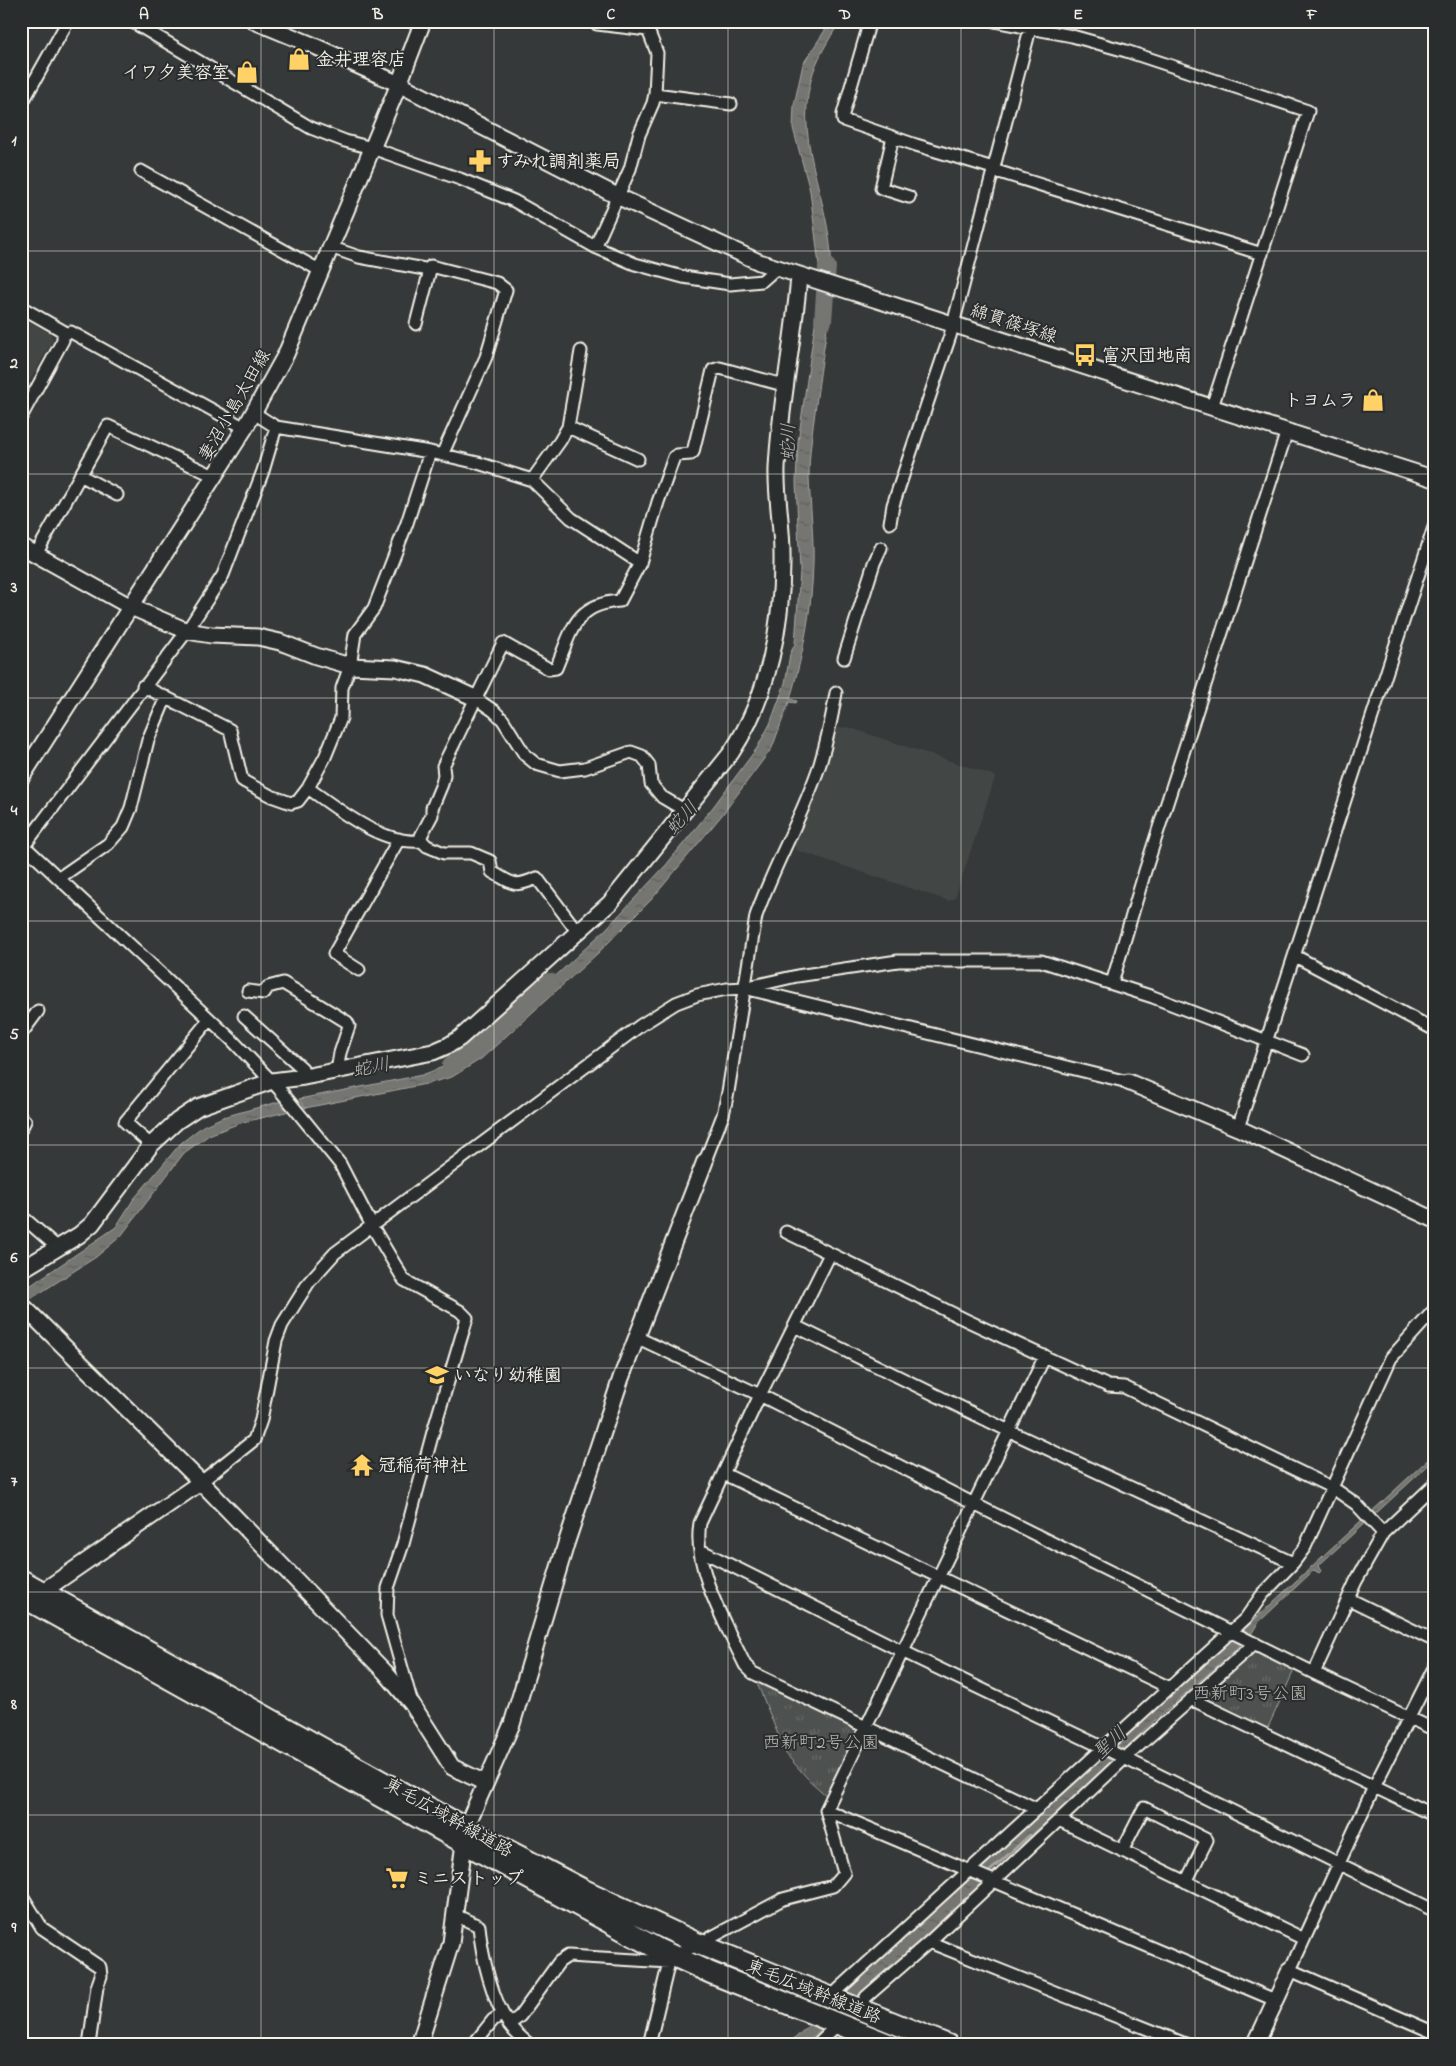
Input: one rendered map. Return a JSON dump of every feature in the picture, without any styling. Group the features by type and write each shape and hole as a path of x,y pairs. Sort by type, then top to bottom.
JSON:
{"highway":[{"name":"東毛広域幹線道路","path":"21,1580 29,1599 466,1836 671,1959 829,2020 864,2040 891,2045"},
{"name":"東毛広域幹線道路","path":"466,1836 699,1944 948,2045"}],"street":[{"path":"21,105 68,21"},
{"path":"131,21 298,122 329,136 372,148 460,179 514,201 620,259 652,270 716,283 741,284 762,281 774,268"},
{"name":"妻沼小島太田線","path":"21,778 254,413 286,354 399,84 423,21"},
{"path":"870,21 842,118 846,121 1262,254"},
{"path":"994,21 1072,36 1126,51 1308,111 1212,407"},
{"name":"綿貫篠塚線","path":"260,22 399,84 617,196 720,245 774,268 952,323 1435,479"},
{"path":"595,247 634,161 639,135 648,118 656,94 657,53 648,30 597,24"},
{"path":"890,523 892,505 950,336 1030,29"},
{"path":"656,94 730,104"},
{"path":"893,137 881,188 909,197"},
{"path":"141,171 321,272"},
{"path":"330,247 359,257 430,270"},
{"path":"416,324 431,266 497,284 506,290 486,357 442,455"},
{"path":"21,1270 79,1235 97,1218 151,1145 177,1120 198,1107 304,1077 424,1054 449,1045 489,1012 610,903 731,753 748,726 760,695 773,647 780,599 782,556 778,467 787,386 804,278"},
{"path":"21,307 63,331 64,334 63,340 21,417"},
{"path":"64,334 71,332 244,428"},
{"path":"532,480 560,441 568,426 581,351"},
{"path":"577,932 537,878 521,885 515,885 492,872 490,861 471,853 444,853 426,846 421,836 432,815 432,808 442,784 443,766 503,643 549,669 556,668 576,620 586,611 608,602 620,601 640,563 674,457 693,452 714,370 720,368 787,386"},
{"path":"254,413 276,428 430,452 478,463 532,480 571,518 640,563"},
{"path":"36,554 108,426 214,476"},
{"path":"568,426 638,458"},
{"path":"276,428 263,471 223,575 187,631 23,845 276,1085 340,1164 372,1226 404,1280 460,1312 467,1318 388,1588 387,1615 412,1704"},
{"path":"1112,982 1145,871 1287,431"},
{"path":"144,686 230,730 242,780 271,796 291,803 298,801 308,788 325,757 341,718 342,688 350,666 355,634 374,608 407,523 430,452"},
{"path":"80,475 117,495"},
{"path":"1238,1128 1435,524"},
{"path":"21,546 131,607 187,631 211,635 258,636 350,666 395,668 426,675 475,698 494,711 503,720 525,755 536,764 560,771 585,768 631,752 642,756 649,765 651,784 662,797 684,810"},
{"path":"844,658 874,563 881,548"},
{"path":"419,2045 451,1943 466,1836 485,1783 512,1724 566,1544 621,1378 723,1115 756,916 764,893 820,765 832,720 836,693"},
{"path":"59,878 108,844 123,827 131,808 148,740 166,697"},
{"path":"308,788 360,824 399,839 422,841"},
{"path":"359,970 334,954 399,839"},
{"path":"1295,956 1435,1030"},
{"path":"29,1599 201,1482 254,1440 261,1420 276,1341 282,1325 310,1282 335,1252 641,1025 676,1003 697,995 727,989 744,988 797,976 898,961 1041,961 1112,982 1303,1055"},
{"path":"248,991 264,993 268,987 283,982 347,1022 350,1026 338,1065 342,1070"},
{"path":"744,988 1128,1082 1238,1128 1435,1220"},
{"path":"21,1034 38,1011"},
{"path":"244,1016 302,1068 304,1077"},
{"path":"151,1145 125,1122 209,1020"},
{"path":"21,1117 26,1121 21,1129"},
{"path":"26,1220 58,1248"},
{"path":"786,1232 966,1320 1108,1386 1124,1387 1333,1488 1359,1508 1380,1529"},
{"path":"830,1254 760,1395 700,1523 698,1534 706,1577 745,1665 753,1672 1037,1809"},
{"path":"21,1304 201,1482 385,1672 412,1704 452,1767 485,1783"},
{"path":"864,2040 851,2006 838,1990 972,1871 1246,1618 1262,1595 1293,1564 1305,1547 1392,1356 1435,1309"},
{"path":"795,1326 1009,1431 1293,1564"},
{"path":"636,1337 760,1395 1314,1673 1435,1730"},
{"path":"473,2045 493,2020 520,2016 558,1962 568,1956 671,1959 783,1899 833,1886 840,1880 844,1873 826,1810 1044,1356"},
{"path":"724,1474 1170,1688"},
{"path":"1314,1673 1350,1600 1356,1581 1380,1529 1435,1484"},
{"path":"700,1550 902,1652 1105,1748 1338,1865 1435,1911"},
{"path":"1350,1600 1435,1641"},
{"path":"851,2006 866,1997 929,1942 992,1879 1191,1699 1251,1641"},
{"path":"1255,2045 1374,1787 1435,1666"},
{"path":"1191,1699 1435,1816"},
{"path":"1122,1851 1144,1808 1207,1840 1186,1882"},
{"path":"826,1810 1275,2000"},
{"path":"1059,1820 1304,1939"},
{"path":"21,1894 42,1928 100,1967 101,1976 97,1987 89,2045"},
{"path":"455,1915 479,1926 481,1952 506,2019 530,2045"},
{"path":"929,1942 1188,2045"},
{"path":"649,2045 671,1959"},
{"path":"1290,1970 1435,2033"},
{"path":"816,2045 832,2030 829,2020"}],"shaded area":[{"path":"21,317 50,333 53,340 21,396"},
{"path":"847,727 993,775 995,778 955,898 949,901 796,850 794,844 823,780 838,728"}],"green space":[{"name":"西新町3号公園","path":"1254,1648 1295,1668 1265,1734 1194,1701"},
{"name":"西新町2号公園","path":"753,1673 866,1726 831,1800 809,1780 786,1754"}],"water":[{"path":"831,21 840,21 823,50 811,80 807,105 807,130 827,227 831,252 831,277 820,274 810,191 793,128 794,105 803,64"},
{"path":"819,296 832,299 810,461 809,477 813,553 811,598 803,649 790,699 797,701 796,703 789,702 772,748 722,815 651,900 598,953 481,1059 452,1077 305,1108 299,1099 422,1075 456,1062 503,1025 606,929 666,865 757,748 770,724 785,683 790,654 795,644 800,571 796,482 798,442"},
{"path":"282,1101 290,1111 240,1123 209,1135 184,1153 121,1236 96,1257 26,1302 21,1296 21,1292 116,1227 133,1200 181,1143 203,1126 223,1117"},
{"path":"1435,1453 1435,1459 1372,1517 1369,1514"},
{"path":"1364,1518 1367,1521 1318,1566 1321,1571 1319,1573 1314,1570 1258,1623 1250,1636 1236,1629 1256,1618"},
{"path":"1228,1637 1242,1644 1146,1728 1122,1752 1110,1746"},
{"path":"1102,1756 1115,1762 988,1873 977,1868"},
{"path":"969,1877 983,1883 857,1997 846,1991"},
{"path":"810,2024 821,2029 803,2045 788,2045"}],"waterway":[{"name":"蛇川","path":"823,321 827,267"},
{"name":"蛇川","path":"451,1065 459,1061 550,982"},
{"name":"聖川","path":"988,1873 1030,1835"}],"place":[{"name":"金井理容店","path":"299,59"},
{"name":"イワ夕美容室","path":"247,72"},
{"name":"すみれ調剤薬局","path":"480,161"},
{"name":"富沢団地南","path":"1085,355"},
{"name":"トヨムラ","path":"1373,400"},
{"name":"いなり幼稚園","path":"437,1375"},
{"name":"冠稲荷神社","path":"362,1465"},
{"name":"ミニストップ","path":"397,1878"}]}
